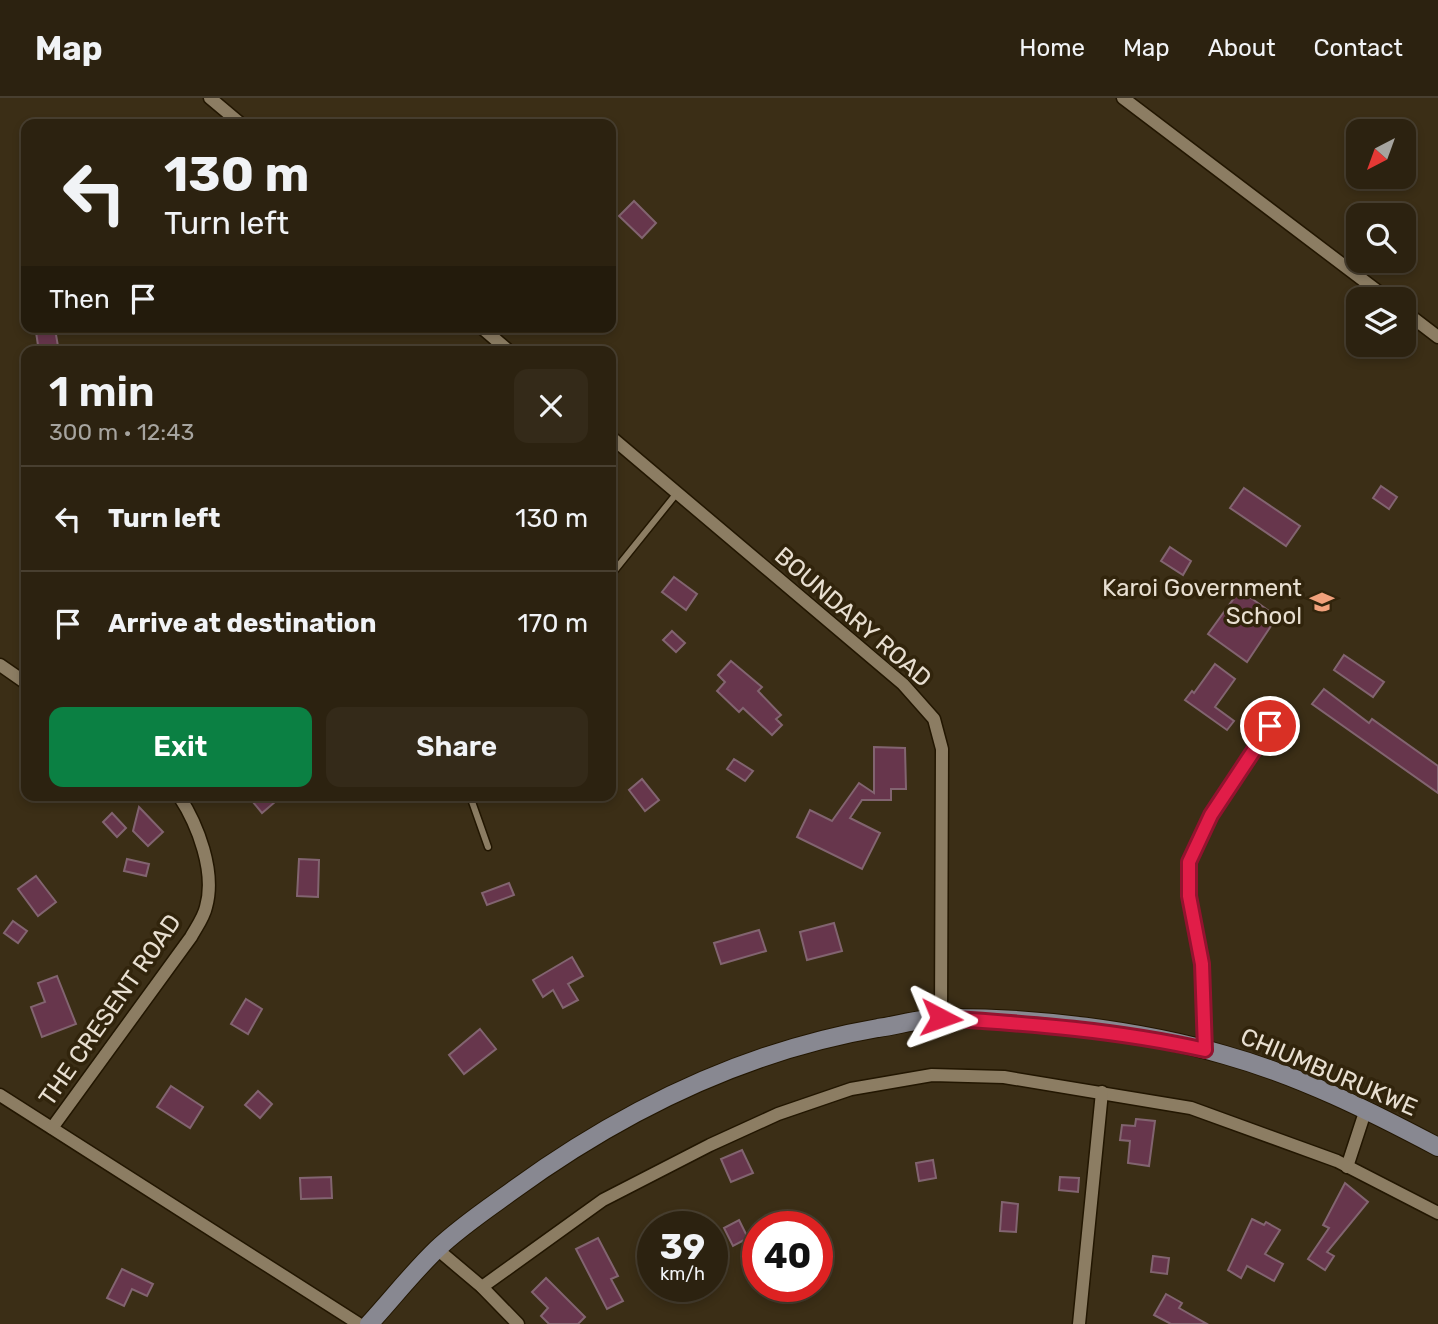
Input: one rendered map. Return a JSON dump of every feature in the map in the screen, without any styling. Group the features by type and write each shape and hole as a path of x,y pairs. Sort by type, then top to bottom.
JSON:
{"street":[{"path":"210,98 235,119"},
{"path":"1123,98 1372,287"},
{"path":"1416,320 1438,337"},
{"path":"488,333 503,346"},
{"name":"BOUNDARY ROAD","path":"616,441 903,684 934,719 942,749 941,1018"},
{"path":"0,665 21,680"},
{"path":"1205,1050 1202,964 1189,896 1189,862 1211,815 1270,726"},
{"name":"THE CRESENT ROAD","path":"52,1128 191,937 206,908 209,877 201,844 182,801"},
{"name":"CHIUMBURUKWE","path":"369,1324 437,1249 557,1158 664,1096 758,1058 845,1034 941,1018 1069,1026 1148,1037 1205,1050 1297,1080 1366,1109 1438,1147"},
{"path":"482,1287 603,1200 778,1114 851,1089 932,1075 1004,1077 1191,1108 1347,1167 1438,1213"},
{"path":"1079,1324 1102,1092"},
{"path":"0,1095 359,1324"},
{"path":"1347,1167 1366,1109"},
{"path":"437,1249 482,1287 518,1324"}],"lane":[{"path":"616,569 677,493"},
{"path":"472,801 488,847"}],"building":[{"path":"634,201 656,223 642,238 619,216"},
{"path":"36,333 56,333 58,346 38,346"},
{"path":"1381,486 1397,497 1389,509 1373,498"},
{"path":"1244,488 1300,526 1286,546 1230,508"},
{"path":"1170,547 1191,561 1183,575 1161,561"},
{"path":"674,577 697,594 686,610 662,592"},
{"path":"1240,590 1277,617 1247,662 1208,634"},
{"path":"672,631 685,643 676,652 663,640"},
{"path":"1344,655 1384,682 1373,697 1334,670"},
{"path":"731,661 762,687 758,691 781,715 776,719 782,725 772,735 743,708 739,712 717,691 725,682 718,675"},
{"path":"1215,664 1235,679 1215,707 1234,721 1227,730 1185,700 1192,691 1194,693"},
{"path":"1324,689 1369,723 1372,719 1438,766 1438,793 1312,704"},
{"path":"874,747 905,748 906,789 891,789 891,800 862,800 850,818 880,833 862,869 797,837 810,810 832,821 859,783 874,793"},
{"path":"734,759 753,771 745,781 727,769"},
{"path":"642,779 659,800 645,811 629,790"},
{"path":"252,801 274,801 275,802 262,813"},
{"path":"139,807 163,832 148,846 133,831"},
{"path":"112,813 126,828 117,837 103,822"},
{"path":"127,859 149,864 146,876 124,871"},
{"path":"299,859 319,860 318,897 297,896"},
{"path":"36,876 56,902 38,916 18,889"},
{"path":"509,883 514,895 487,905 482,893"},
{"path":"13,921 27,931 18,943 4,933"},
{"path":"834,923 842,951 807,960 800,932"},
{"path":"759,930 766,951 721,964 714,943"},
{"path":"572,957 583,976 568,984 578,1000 563,1008 553,990 543,997 533,980"},
{"path":"57,976 76,1024 42,1037 31,1007 45,1002 38,983"},
{"path":"246,999 262,1009 248,1034 231,1024"},
{"path":"480,1029 496,1049 464,1074 449,1055"},
{"path":"171,1086 203,1107 190,1128 157,1107"},
{"path":"258,1091 272,1104 260,1118 245,1105"},
{"path":"1136,1119 1155,1121 1149,1166 1128,1163 1130,1141 1120,1140 1122,1125 1135,1126"},
{"path":"742,1150 753,1173 731,1182 721,1159"},
{"path":"933,1160 936,1178 919,1181 916,1163"},
{"path":"331,1177 332,1198 301,1199 300,1178"},
{"path":"1060,1177 1079,1178 1078,1192 1059,1190"},
{"path":"1345,1183 1368,1202 1327,1252 1334,1256 1325,1270 1308,1259 1329,1228 1323,1225"},
{"path":"1002,1202 1018,1204 1016,1232 1000,1231"},
{"path":"1252,1219 1264,1225 1266,1222 1280,1230 1265,1254 1283,1264 1274,1281 1247,1266 1241,1278 1228,1270"},
{"path":"739,1220 742,1226 742,1241 733,1246 728,1236 728,1226"},
{"path":"598,1238 618,1276 611,1279 623,1301 607,1309 576,1249"},
{"path":"1153,1256 1169,1258 1167,1274 1151,1272"},
{"path":"122,1269 153,1284 147,1296 132,1289 124,1306 107,1298"},
{"path":"546,1278 585,1317 578,1324 549,1324 541,1316 548,1308 532,1292"},
{"path":"1166,1294 1182,1303 1179,1308 1207,1324 1171,1324 1154,1315"}],"place":[{"name":"Karoi Government School","path":"1322,602"}],"route":[{"path":"941,1018 1069,1026 1148,1037 1205,1050 1202,964 1189,896 1189,862 1211,815 1270,726"}]}
